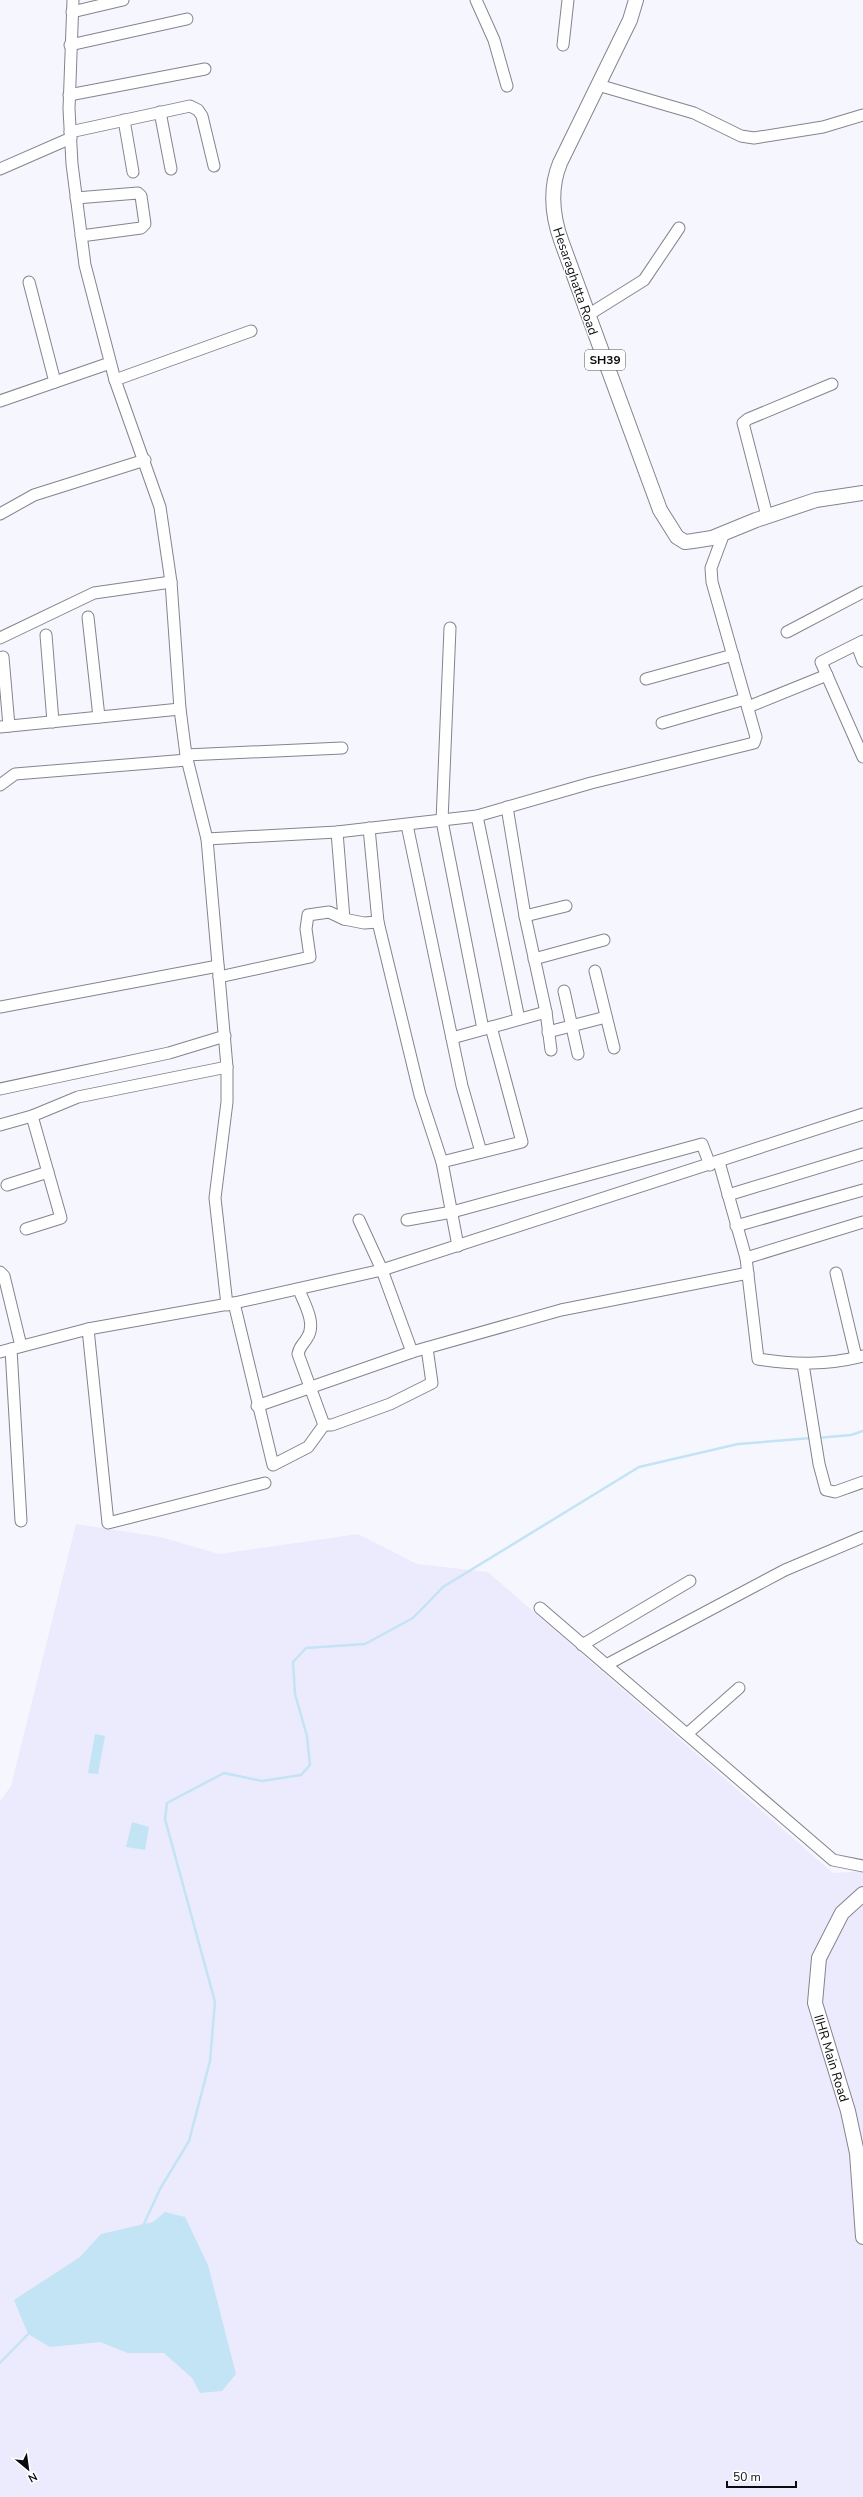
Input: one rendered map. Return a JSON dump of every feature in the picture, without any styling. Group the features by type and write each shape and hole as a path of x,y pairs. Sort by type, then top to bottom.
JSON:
{"main road":[{"name":"Hesaraghatta Road","path":"636,0 630,20 560,162 553,184 553,208 557,231 660,510 670,530 685,542 712,538 767,516 816,500 863,492"},
{"name":"IIHR Main Road","path":"863,1894 842,1913 819,1958 815,2003 848,2110 857,2152 863,2237"}],"street":[{"path":"73,0 70,45 70,135 76,198 85,265 115,380 145,460 160,507 172,582 180,709 187,757 207,839 227,1067 227,1102 215,1198 230,1304 273,1465 308,1447 324,1425"},
{"path":"72,12 123,0"},
{"path":"476,0 494,40 507,86"},
{"path":"563,45 568,0"},
{"path":"70,45 187,19"},
{"path":"69,95 205,69"},
{"path":"598,84 694,113 741,136 754,138 823,128 863,115"},
{"path":"0,169 70,135 124,120 190,106 198,110 202,116 214,166"},
{"path":"160,112 171,169"},
{"path":"124,120 133,172"},
{"path":"76,198 138,193 141,196 145,224 141,228 81,236"},
{"path":"588,315 644,280 679,228"},
{"path":"29,282 55,382"},
{"path":"115,380 251,331"},
{"path":"0,400 110,363"},
{"path":"767,516 743,423 748,419 832,384"},
{"path":"0,514 34,495 145,460"},
{"path":"207,839 338,832 442,822 477,816 591,783 754,743 756,737 712,582 711,568 724,533"},
{"path":"0,638 94,593 172,582"},
{"path":"787,632 863,592"},
{"path":"88,618 99,717"},
{"path":"442,1162 522,1142 487,1028 442,822 450,628"},
{"path":"46,635 54,722"},
{"path":"863,661 860,643 821,662 863,757"},
{"path":"646,679 733,655"},
{"path":"2,657 5,726 180,709"},
{"path":"662,723 746,703 827,675"},
{"path":"0,784 15,774 187,757 342,748"},
{"path":"507,807 525,916 546,1012 550,1050"},
{"path":"477,816 519,1019"},
{"path":"407,825 462,1086 481,1152"},
{"path":"369,828 378,922 420,1095 442,1162 458,1246"},
{"path":"338,832 344,920"},
{"path":"525,916 566,906"},
{"path":"0,1007 310,957 306,929 308,915 329,912 344,920 364,923 378,922"},
{"path":"534,959 604,940"},
{"path":"595,971 614,1048"},
{"path":"564,991 578,1054"},
{"path":"452,1038 546,1012"},
{"path":"548,1032 606,1017"},
{"path":"0,1089 169,1053 225,1036"},
{"path":"0,1125 32,1116 78,1097 227,1067"},
{"path":"10,1349 88,1329 230,1304 299,1290 382,1270 714,1164 863,1114"},
{"path":"26,1229 61,1218 32,1116"},
{"path":"407,1220 452,1212 702,1144 714,1164 728,1195 746,1258 758,1359 803,1364 831,1363 860,1357 836,1273"},
{"path":"728,1195 863,1154"},
{"path":"8,1185 48,1172"},
{"path":"736,1226 863,1190"},
{"path":"358,1220 382,1270 412,1352"},
{"path":"746,1258 863,1222"},
{"path":"0,1272 4,1276 21,1522"},
{"path":"257,1406 412,1352 561,1310 748,1273"},
{"path":"299,1290 310,1316 311,1329 308,1338 300,1346 298,1354 312,1388 324,1425"},
{"path":"88,1329 108,1523 265,1483"},
{"path":"324,1425 332,1425 390,1404 432,1383 427,1348"},
{"path":"803,1364 816,1444 826,1490 835,1492 863,1482"},
{"path":"606,1665 785,1570 863,1537"},
{"path":"582,1645 690,1581"},
{"path":"540,1608 833,1860 863,1866"},
{"path":"687,1734 739,1688"}],"shaded area":[{"path":"76,1524 161,1537 219,1554 358,1534 417,1564 488,1572 833,1873 863,1871 863,2497 0,2497 0,1801 11,1786"},
{"path":"95,1734 105,1736 98,1774 88,1773"},
{"path":"132,1822 149,1827 145,1850 126,1847"},
{"path":"165,2212 185,2217 208,2265 236,2374 222,2391 200,2393 192,2378 164,2353 128,2353 100,2342 50,2347 28,2334 14,2300 80,2257 101,2234 153,2222"}],"waterway":[{"path":"817,1438 851,1435 863,1431"},
{"path":"143,2226 160,2189 189,2141 210,2061 215,2002 165,1819 167,1803 224,1773 262,1781 301,1775 310,1765 307,1736 295,1694 293,1662 306,1648 365,1644 413,1618 443,1587 639,1467 738,1444 812,1438"},
{"path":"0,2363 30,2332"}]}
